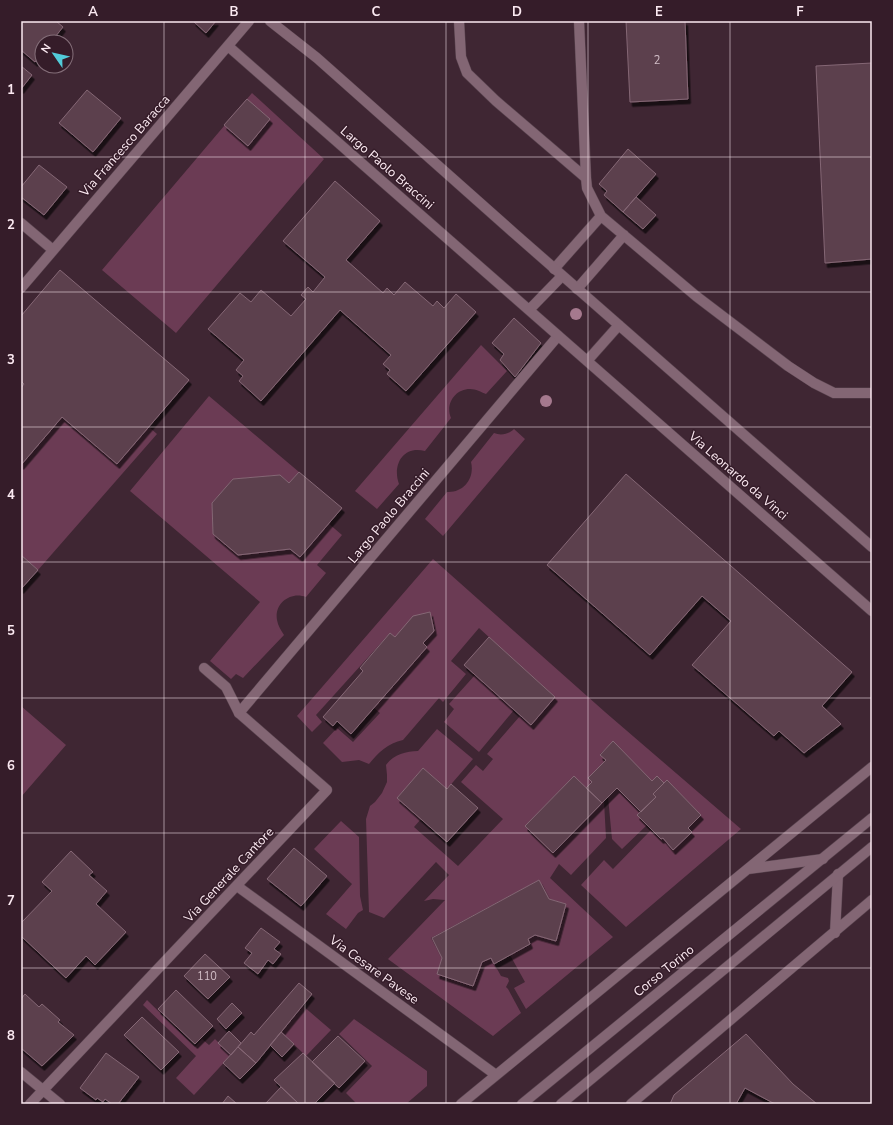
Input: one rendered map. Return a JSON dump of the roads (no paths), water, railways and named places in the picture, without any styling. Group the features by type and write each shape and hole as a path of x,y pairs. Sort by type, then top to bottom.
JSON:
{"street":[{"name":"Via Francesco Baracca","path":"21,288 249,21"},
{"path":"270,21 317,58 577,289 872,547"},
{"path":"459,21 461,57 468,73 496,101 586,178"},
{"path":"579,21 587,188 601,216 696,296 788,366 814,383 834,392 872,393"},
{"name":"Largo Paolo Braccini","path":"228,46 587,361"},
{"path":"529,310 601,216"},
{"path":"21,223 53,250"},
{"path":"577,289 624,235"},
{"path":"587,361 619,325"},
{"name":"Largo Paolo Braccini","path":"239,713 558,336"},
{"name":"Via Leonardo da Vinci","path":"587,361 872,611"},
{"name":"Via Generale Cantore","path":"30,1104 327,790 239,713 226,687 204,668"},
{"name":"Corso Torino","path":"461,1104 872,768"},
{"name":"Corso Torino","path":"522,1104 872,818"},
{"path":"561,1104 872,847"},
{"path":"748,869 823,859"},
{"path":"835,933 838,874"},
{"name":"Via Cesare Pavese","path":"237,886 496,1075"},
{"path":"631,1104 835,933 872,900"},
{"path":"21,1072 60,1104"}]}
